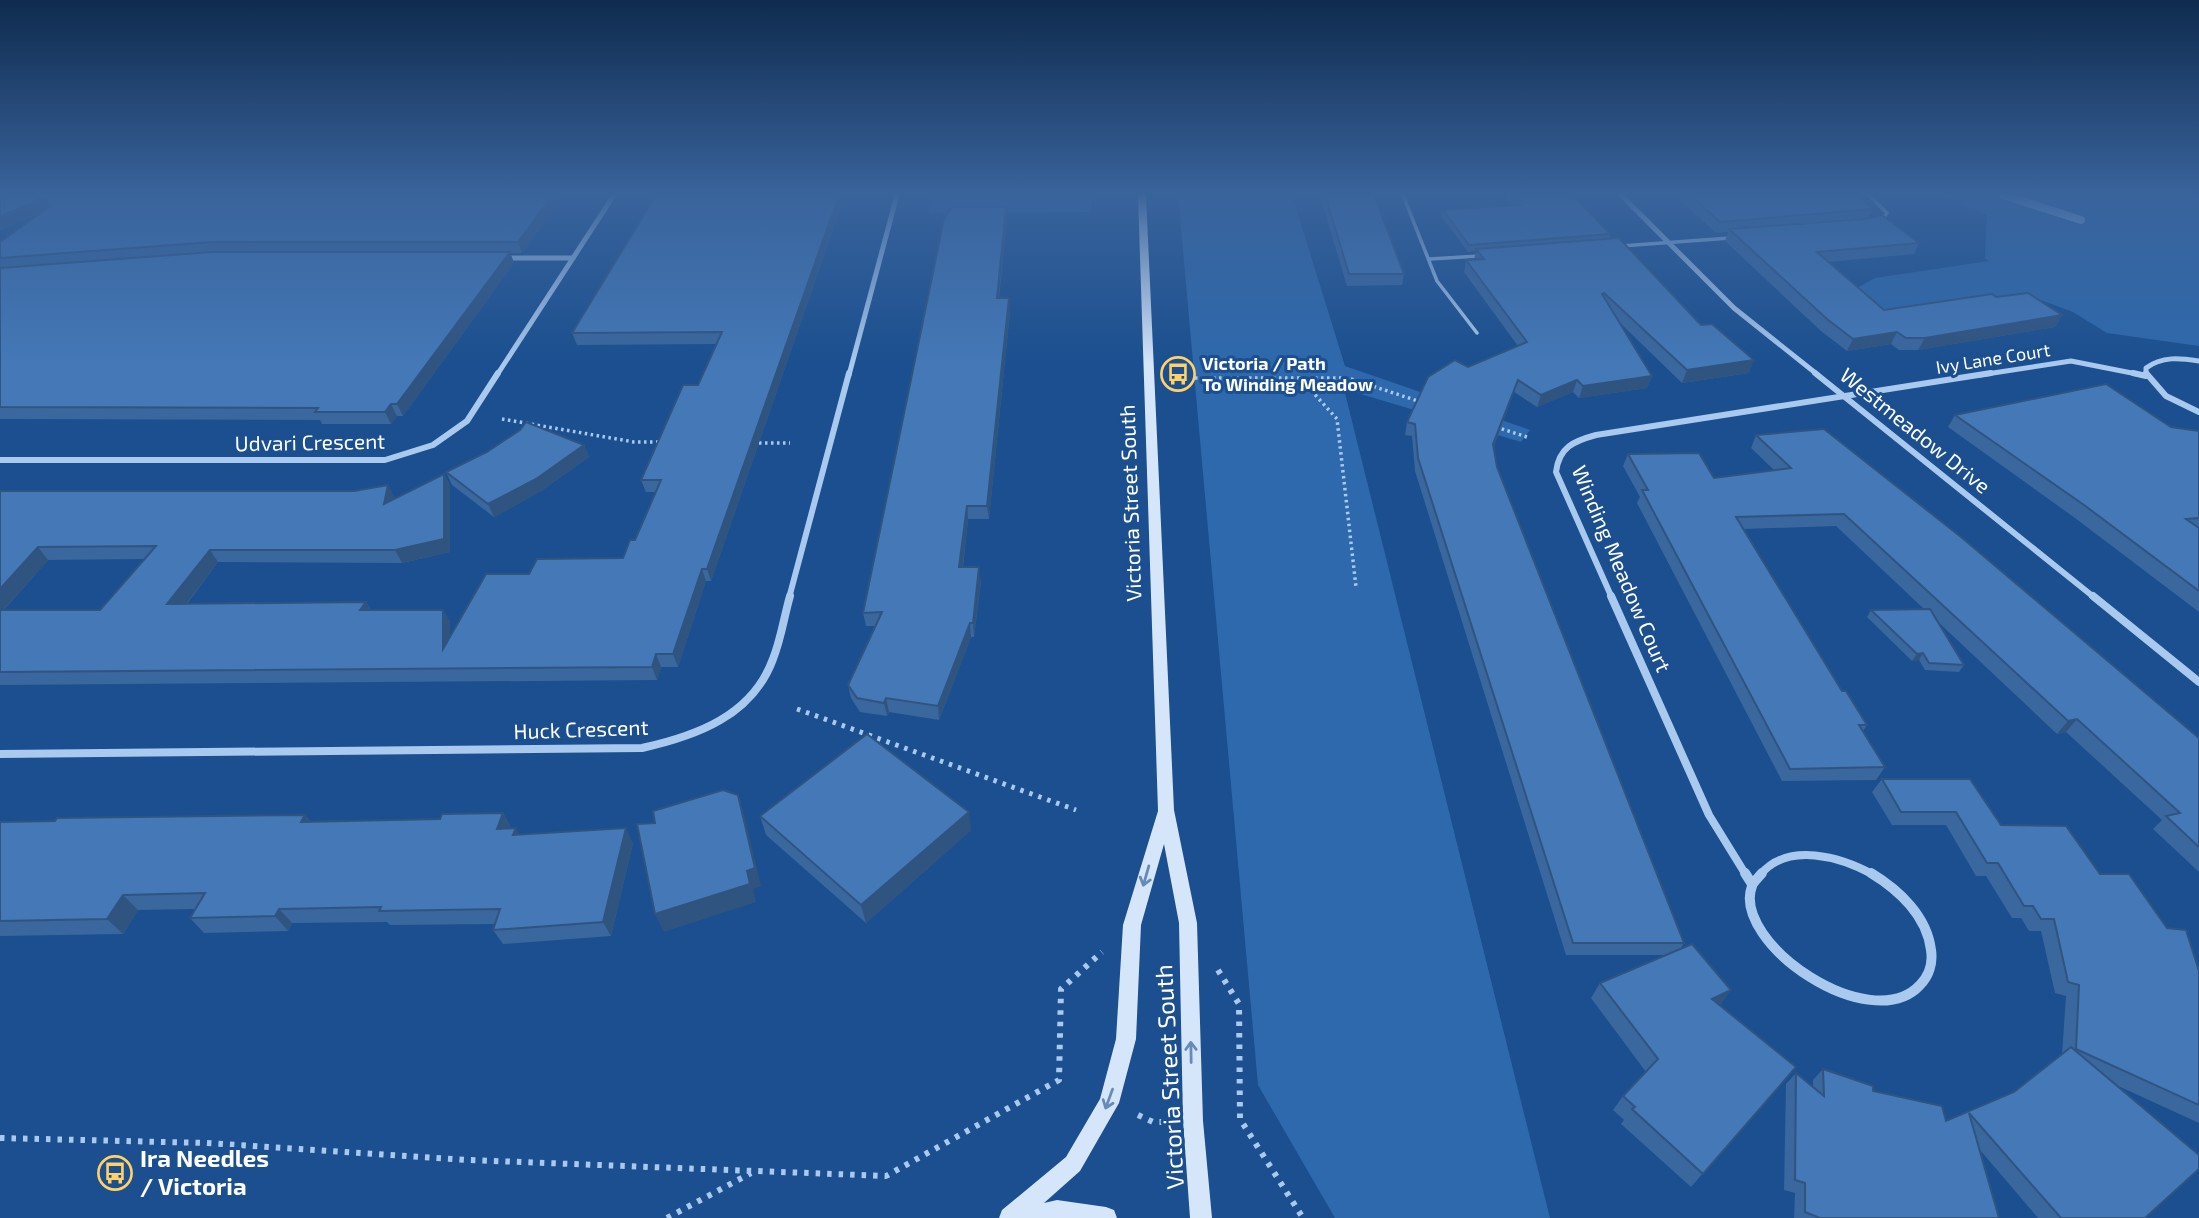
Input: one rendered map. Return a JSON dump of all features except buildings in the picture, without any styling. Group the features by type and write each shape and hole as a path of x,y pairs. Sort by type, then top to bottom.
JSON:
{"main road":[{"name":"Victoria Street South","path":"1144,252 1166,810 1188,923 1193,1121 1201,1218"},
{"name":"Victoria Street South","path":"1010,1218 1073,1164 1109,1103 1126,1039 1132,925 1166,810"},
{"path":"1022,1218 1058,1211 1105,1218"}],"street":[{"name":"Udvari Crescent","path":"0,460 352,461 385,460 408,455 433,445 467,421 577,252"},
{"name":"Huck Crescent","path":"0,754 642,748 679,741 727,718 748,701 773,660 882,252"},
{"name":"Westmeadow Drive","path":"1678,252 1734,308 2199,682"},
{"path":"502,258 573,258"},
{"path":"2199,361 2167,358 2153,362 2146,368 2146,376 2165,396 2199,412"},
{"name":"Ivy Lane Court","path":"1843,396 2071,361 2146,376"},
{"name":"Winding Meadow Court","path":"1752,884 1763,869 1779,858 1802,854 1828,857 1855,865 1881,880 1904,899 1922,921 1931,944 1932,968 1921,988 1900,999 1871,1001 1839,994 1807,979 1780,957 1761,932 1751,907 1752,884 1709,815 1556,472 1557,460 1562,448 1574,441 1595,435 1843,396"}],"lane":[{"path":"1427,252 1437,281 1477,333"},
{"path":"1430,259 1485,256"}],"path":[{"path":"1299,377 1337,418 1356,587"},
{"path":"1149,378 1348,378 1430,405"},
{"path":"502,419 634,442 673,442"},
{"path":"1493,425 1530,438"},
{"path":"751,443 790,443"},
{"path":"797,709 1076,810"},
{"path":"0,1138 206,1143 468,1160 886,1176 1059,1080 1061,989 1132,925"},
{"path":"1239,1004 1240,1119 1303,1218"},
{"path":"1138,1115 1153,1122 1169,1122"},
{"path":"667,1218 751,1172"}],"shaded area":[{"path":"1183,252 1310,252 1345,366 1530,430 1521,442 1344,389 1550,1218 1335,1218 1258,1085"},
{"path":"1985,252 2199,252 2199,346 2107,333 2073,312 2025,294 1868,315 1848,293 1875,278 1989,261 1985,258"}],"place":[{"name":"Victoria / Path To Winding Meadow","path":"1178,374"},
{"name":"Ira Needles / Victoria","path":"115,1173"}]}
